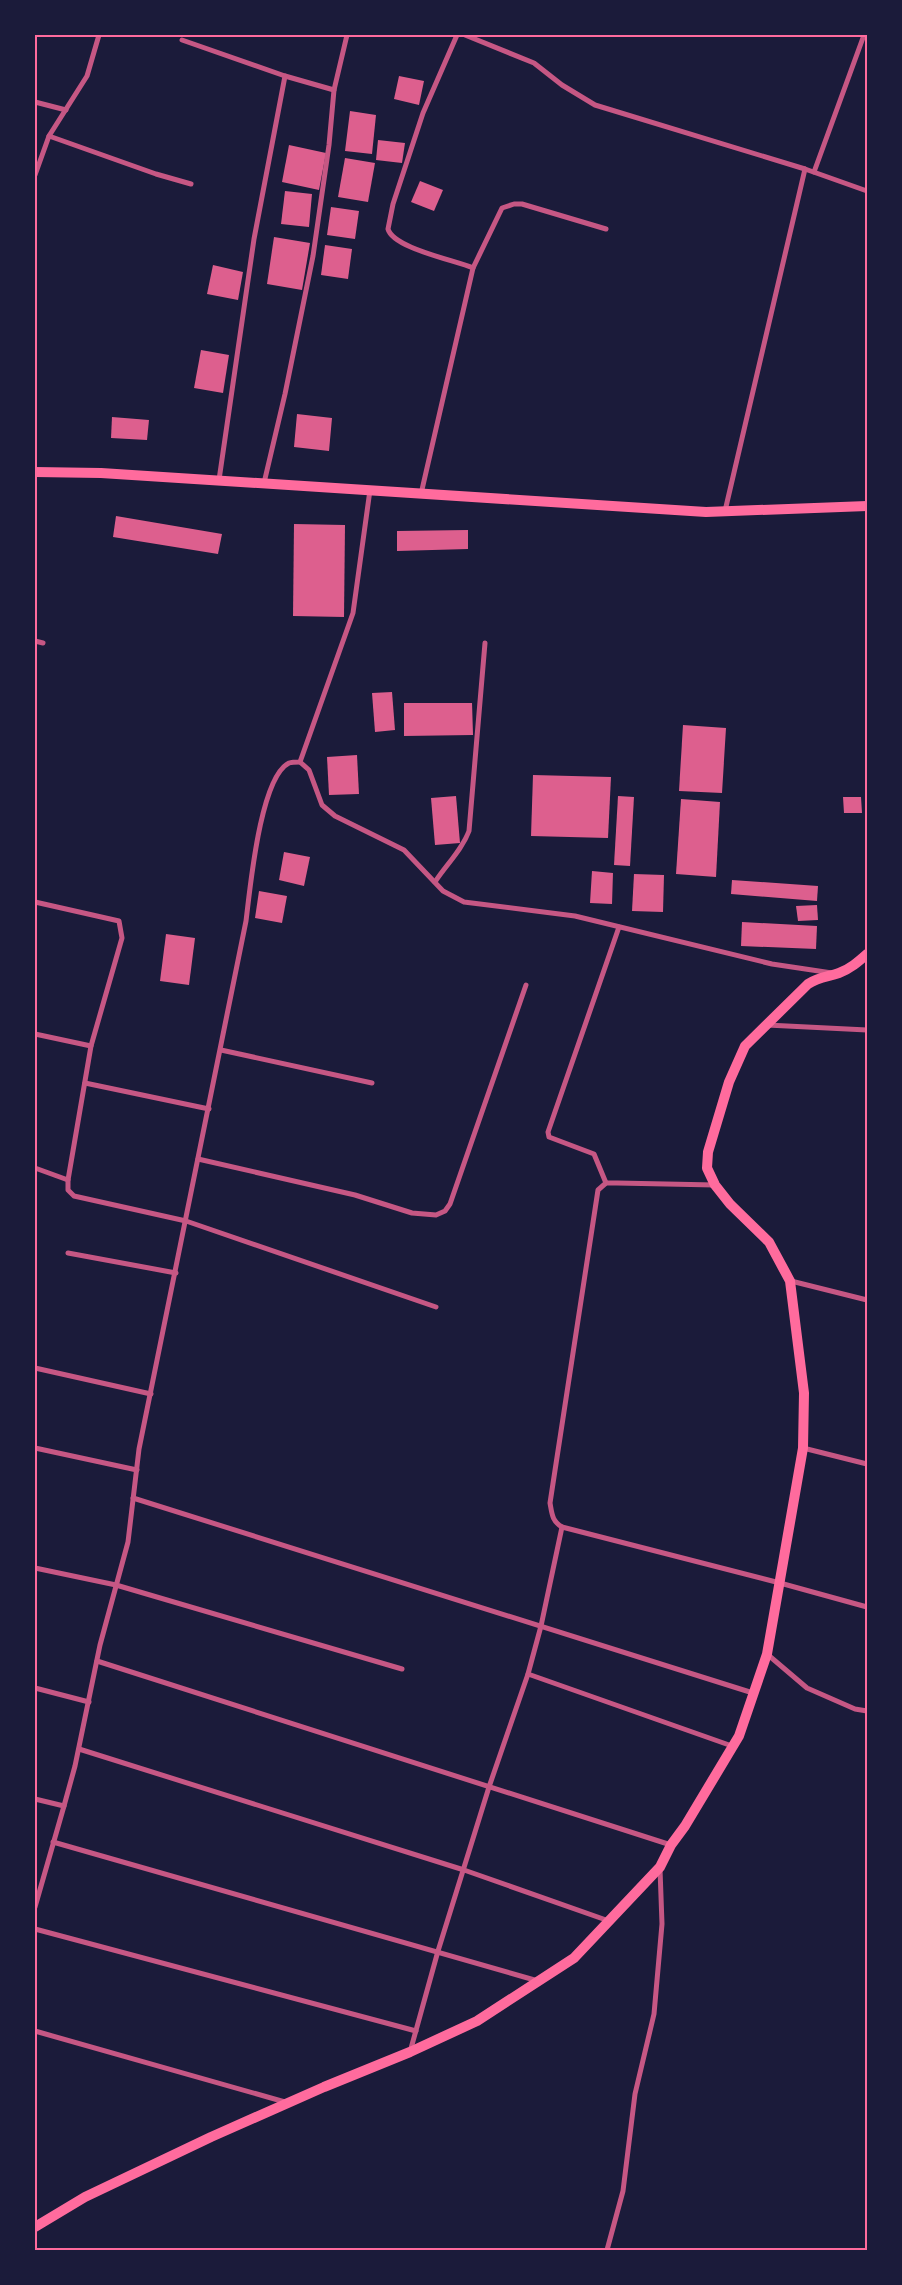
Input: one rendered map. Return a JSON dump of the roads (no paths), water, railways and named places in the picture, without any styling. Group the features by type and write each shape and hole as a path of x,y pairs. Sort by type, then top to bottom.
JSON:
{"main road":[{"path":"35,472 101,474 370,490 706,512 867,506"},
{"path":"35,2227 85,2197 288,2103 410,2052 477,2021 574,1958 660,1867 671,1845 685,1826 739,1736 767,1654 802,1448 804,1392 790,1281 769,1242 730,1204 715,1185 707,1168 708,1152 729,1082 745,1046 808,984 820,977 838,974 854,966 867,954"}],"street":[{"path":"35,176 49,136 87,76 99,35"},
{"path":"264,484 285,394 313,256 329,145 334,90 347,35"},
{"path":"458,35 422,113 393,204 388,229 394,240 406,246 469,266"},
{"path":"466,35 534,63 562,85 595,105 805,169 867,191"},
{"path":"814,172 864,35"},
{"path":"182,40 284,76 334,90"},
{"path":"218,481 254,239 284,76"},
{"path":"35,102 66,110"},
{"path":"49,136 156,174 191,184"},
{"path":"725,511 805,169"},
{"path":"421,494 469,266 498,213 506,206 522,204 606,229"},
{"path":"300,762 353,613 370,490"},
{"path":"35,641 44,643"},
{"path":"435,882 464,843 469,831 485,643"},
{"path":"35,1907 79,1749 97,1661 128,1542 137,1470 151,1394 246,921 255,846 266,799 282,770 290,763 300,762 309,770 322,805 335,816 404,850 443,891 464,902 575,916 772,964 838,974"},
{"path":"35,902 119,920 121,926 122,938 91,1046 68,1180 68,1190 74,1196 186,1221 436,1307"},
{"path":"606,1183 594,1154 549,1137 548,1132 618,927"},
{"path":"198,1159 355,1195 412,1213 436,1215 444,1211 450,1204 526,985"},
{"path":"766,1025 867,1030"},
{"path":"35,1034 91,1046"},
{"path":"221,1050 372,1083"},
{"path":"85,1082 208,1109"},
{"path":"35,1168 68,1180"},
{"path":"715,1185 606,1183 598,1190 550,1503 555,1522 562,1527 867,1607"},
{"path":"68,1254 176,1273"},
{"path":"790,1281 867,1300"},
{"path":"35,1368 151,1394"},
{"path":"35,1448 137,1470"},
{"path":"802,1448 867,1464"},
{"path":"133,1498 753,1693"},
{"path":"410,2052 438,1951 489,1787 528,1674 541,1626 562,1527"},
{"path":"35,1568 116,1585 402,1669"},
{"path":"767,1654 807,1688 856,1709 867,1711"},
{"path":"97,1661 671,1845"},
{"path":"528,1674 732,1746"},
{"path":"35,1688 88,1702"},
{"path":"79,1749 464,1870 610,1922"},
{"path":"35,1799 64,1806"},
{"path":"53,1842 538,1981"},
{"path":"607,2250 623,2191 635,2094 654,2014 662,1924 660,1867"},
{"path":"35,1929 416,2032"},
{"path":"35,2031 288,2103"}]}
